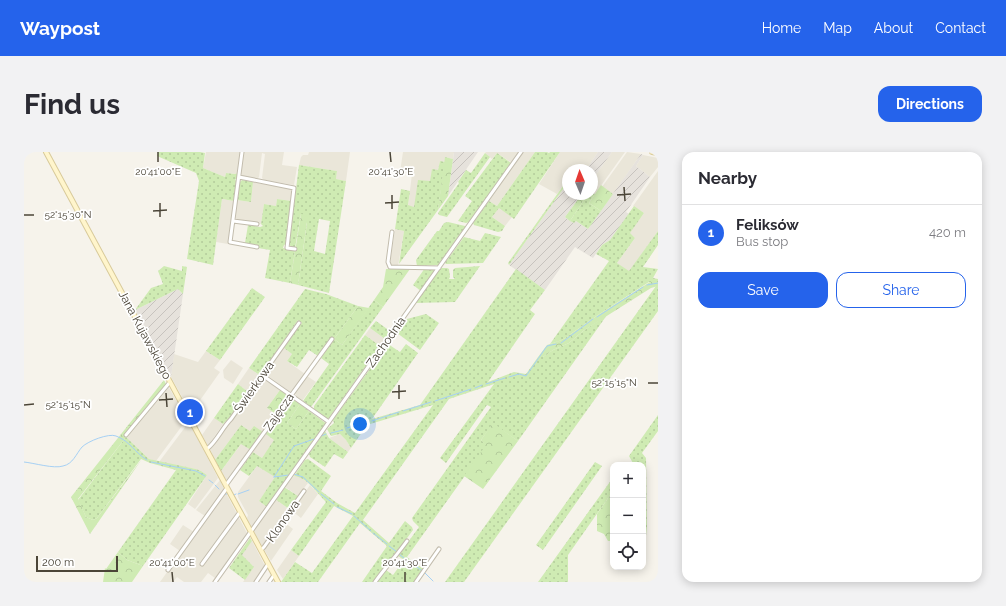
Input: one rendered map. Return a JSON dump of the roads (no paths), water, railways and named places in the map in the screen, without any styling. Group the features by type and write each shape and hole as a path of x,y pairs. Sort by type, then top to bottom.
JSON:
{"main road":[{"name":"Jana Kujawskiego","path":"46,152 278,582"},
{"path":"652,152 658,153"}],"street":[{"path":"242,152 230,242 257,246"},
{"name":"Zachodnia","path":"215,582 521,152"},
{"path":"239,177 294,188 286,248 295,250"},
{"path":"233,220 257,224"},
{"path":"392,232 388,266 439,268"},
{"name":"Świerkowa","path":"207,449 231,419 299,323"},
{"name":"Zajęcza","path":"168,570 226,486 332,339"},
{"path":"262,375 329,422"},
{"path":"126,435 170,382"},
{"name":"Klonowa","path":"261,550 304,491"},
{"path":"202,564 240,512"},
{"path":"374,582 396,556 407,540"},
{"path":"416,582 439,549"},
{"path":"256,582 268,564"},
{"path":"269,582 274,575"}],"waterway":[{"path":"647,285 658,283"},
{"path":"597,317 643,287"},
{"path":"561,343 593,319"},
{"path":"509,377 519,374 526,376 547,346 556,344"},
{"path":"486,384 505,378"},
{"path":"475,388 482,385"},
{"path":"435,401 471,389"},
{"path":"403,411 431,402"},
{"path":"372,421 399,412"},
{"path":"347,428 366,422"},
{"path":"331,433 343,430"},
{"path":"319,437 326,434"},
{"path":"24,462 49,466 63,466 72,461 82,447 89,442 113,435 121,438 147,460"},
{"path":"274,477 294,446 314,439"},
{"path":"151,462 196,471 205,476"},
{"path":"294,474 303,477 319,492"},
{"path":"274,477 289,475"},
{"path":"209,480 213,483"},
{"path":"215,485 219,489"},
{"path":"238,494 249,490"},
{"path":"321,494 334,504"},
{"path":"337,507 352,514"},
{"path":"354,516 371,531"},
{"path":"373,533 387,544"},
{"path":"389,546 397,552"},
{"path":"399,554 404,558"},
{"path":"407,560 421,570"},
{"path":"424,572 433,581"}],"place":[{"name":"Feliksów","path":"190,412"}]}
